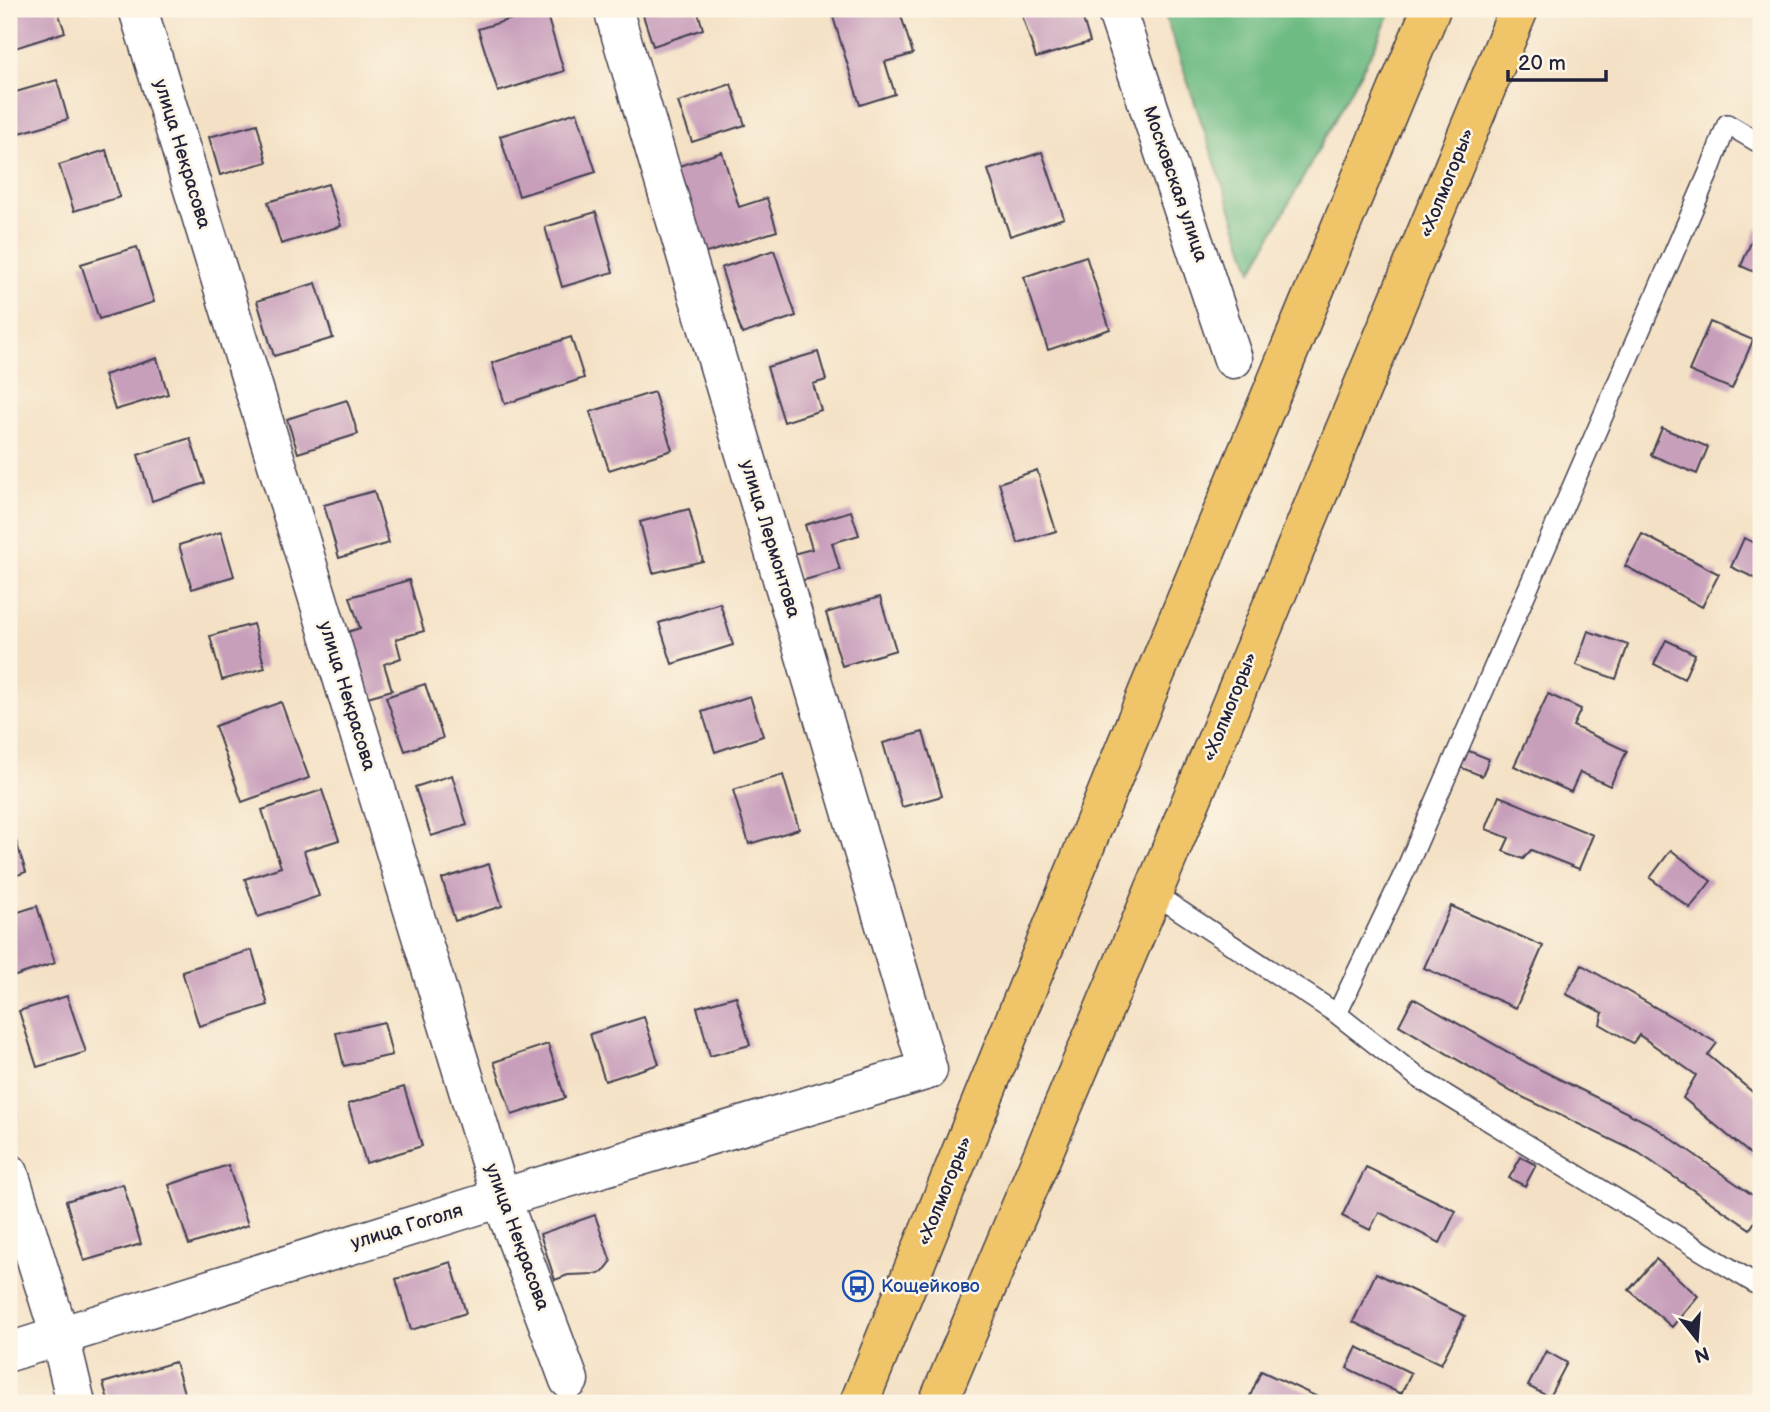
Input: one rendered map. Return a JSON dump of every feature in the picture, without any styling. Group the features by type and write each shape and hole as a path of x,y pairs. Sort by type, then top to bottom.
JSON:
{"highway":[{"name":"«Холмогоры»","path":"859,1403 1147,694 1431,9"},
{"name":"«Холмогоры»","path":"937,1403 1153,893 1519,9"}],"street":[{"name":"улица Некрасова","path":"138,9 500,1198 569,1380"},
{"name":"улица Лермонтова","path":"613,9 928,1070"},
{"name":"Московская улица","path":"1116,9 1233,359"},
{"name":"улица Гоголя","path":"9,1352 500,1198 928,1070"},
{"path":"9,1173 60,1336 76,1403"}],"lane":[{"path":"1338,1014 1412,856 1710,172 1727,124 1761,144"},
{"path":"1153,893 1338,1014 1420,1079 1761,1287"}],"green space":[{"path":"1163,9 1392,9 1374,48 1252,271"}],"building":[{"path":"9,9 57,9 65,32 9,50"},
{"path":"545,9 564,71 498,92 478,29"},
{"path":"641,9 697,9 703,29 653,46"},
{"path":"859,9 899,9 913,54 885,62 895,94 860,105 833,17"},
{"path":"1020,9 1080,9 1090,42 1036,58"},
{"path":"57,80 68,119 20,133 9,94"},
{"path":"731,84 745,125 692,142 678,102"},
{"path":"577,112 596,172 519,196 500,136"},
{"path":"257,124 267,162 220,175 209,137"},
{"path":"106,150 120,197 74,211 59,165"},
{"path":"722,152 739,207 767,198 777,231 700,255 673,168"},
{"path":"1042,152 1064,218 1010,236 988,170"},
{"path":"328,184 341,226 281,244 268,202"},
{"path":"596,212 613,272 562,287 545,227"},
{"path":"1757,228 1761,229 1761,275 1741,266"},
{"path":"137,247 154,302 99,319 81,264"},
{"path":"774,250 796,316 742,334 721,268"},
{"path":"1086,256 1110,329 1048,350 1024,277"},
{"path":"316,283 333,338 274,356 257,301"},
{"path":"1710,322 1753,340 1732,389 1689,371"},
{"path":"571,337 584,378 505,404 492,363"},
{"path":"818,352 826,380 813,384 821,410 784,422 767,367"},
{"path":"157,358 168,394 115,410 104,375"},
{"path":"654,392 672,450 609,470 590,412"},
{"path":"347,400 358,434 298,453 287,419"},
{"path":"1662,428 1708,447 1697,474 1651,455"},
{"path":"190,438 205,483 152,501 138,455"},
{"path":"1037,470 1056,531 1018,543 999,483"},
{"path":"374,491 389,543 339,558 324,505"},
{"path":"689,509 703,561 653,573 640,522"},
{"path":"851,511 859,535 832,543 840,570 801,581 793,554 812,549 805,525"},
{"path":"221,532 234,576 192,589 179,545"},
{"path":"1642,534 1719,574 1702,607 1625,566"},
{"path":"1744,538 1761,546 1759,580 1731,567"},
{"path":"409,580 424,631 396,639 401,658 384,664 392,690 357,700 338,635 360,628 350,597"},
{"path":"880,597 896,650 842,666 826,613"},
{"path":"720,603 733,645 672,664 659,623"},
{"path":"253,624 265,668 222,680 210,636"},
{"path":"1588,631 1628,645 1616,679 1576,665"},
{"path":"1666,640 1695,654 1684,679 1654,664"},
{"path":"425,684 443,738 405,751 386,697"},
{"path":"1548,694 1581,709 1573,726 1627,751 1610,786 1580,772 1571,792 1514,766"},
{"path":"750,696 763,736 715,752 702,712"},
{"path":"281,702 309,778 242,802 215,726"},
{"path":"923,732 942,796 902,807 883,743"},
{"path":"1459,747 1489,759 1482,776 1452,764"},
{"path":"452,775 467,825 431,836 415,787"},
{"path":"783,775 799,829 749,844 733,790"},
{"path":"322,790 339,840 304,851 319,896 258,917 245,879 281,867 262,810"},
{"path":"1499,796 1593,835 1579,869 1531,850 1523,859 1503,851 1509,838 1486,829"},
{"path":"13,832 26,872 9,878 9,833"},
{"path":"1671,850 1711,881 1690,908 1650,878"},
{"path":"489,864 502,906 455,921 442,879"},
{"path":"37,906 55,963 9,978 9,915"},
{"path":"1451,906 1543,946 1516,1008 1424,968"},
{"path":"252,950 268,1005 199,1026 182,971"},
{"path":"1582,965 1717,1043 1708,1055 1761,1099 1761,1163 1683,1098 1696,1075 1639,1035 1633,1043 1600,1024 1603,1013 1566,994"},
{"path":"67,996 86,1052 37,1067 19,1011"},
{"path":"736,996 750,1045 710,1056 697,1007"},
{"path":"1413,998 1529,1064 1652,1125 1761,1201 1761,1212 1750,1229 1639,1153 1512,1092 1399,1025"},
{"path":"644,1017 659,1064 605,1081 590,1034"},
{"path":"384,1022 392,1055 344,1066 336,1033"},
{"path":"548,1044 565,1098 512,1115 494,1062"},
{"path":"404,1087 422,1146 366,1163 348,1104"},
{"path":"1521,1157 1536,1165 1525,1186 1509,1178"},
{"path":"228,1165 248,1225 189,1245 169,1185"},
{"path":"1366,1167 1456,1211 1440,1243 1379,1212 1370,1230 1342,1216"},
{"path":"123,1184 141,1244 84,1261 66,1201"},
{"path":"595,1215 611,1262 603,1272 568,1275 555,1280 540,1234"},
{"path":"1656,1259 1698,1296 1672,1327 1629,1290"},
{"path":"451,1262 466,1313 411,1330 396,1279"},
{"path":"1376,1273 1465,1316 1441,1364 1353,1322"},
{"path":"1357,1347 1411,1373 1401,1394 1347,1368"},
{"path":"1546,1351 1567,1363 1549,1397 1528,1386"},
{"path":"175,1362 187,1403 109,1403 103,1383"},
{"path":"1261,1371 1322,1399 1320,1403 1247,1403"}],"place":[{"name":"Кощейково","path":"858,1286"}]}
